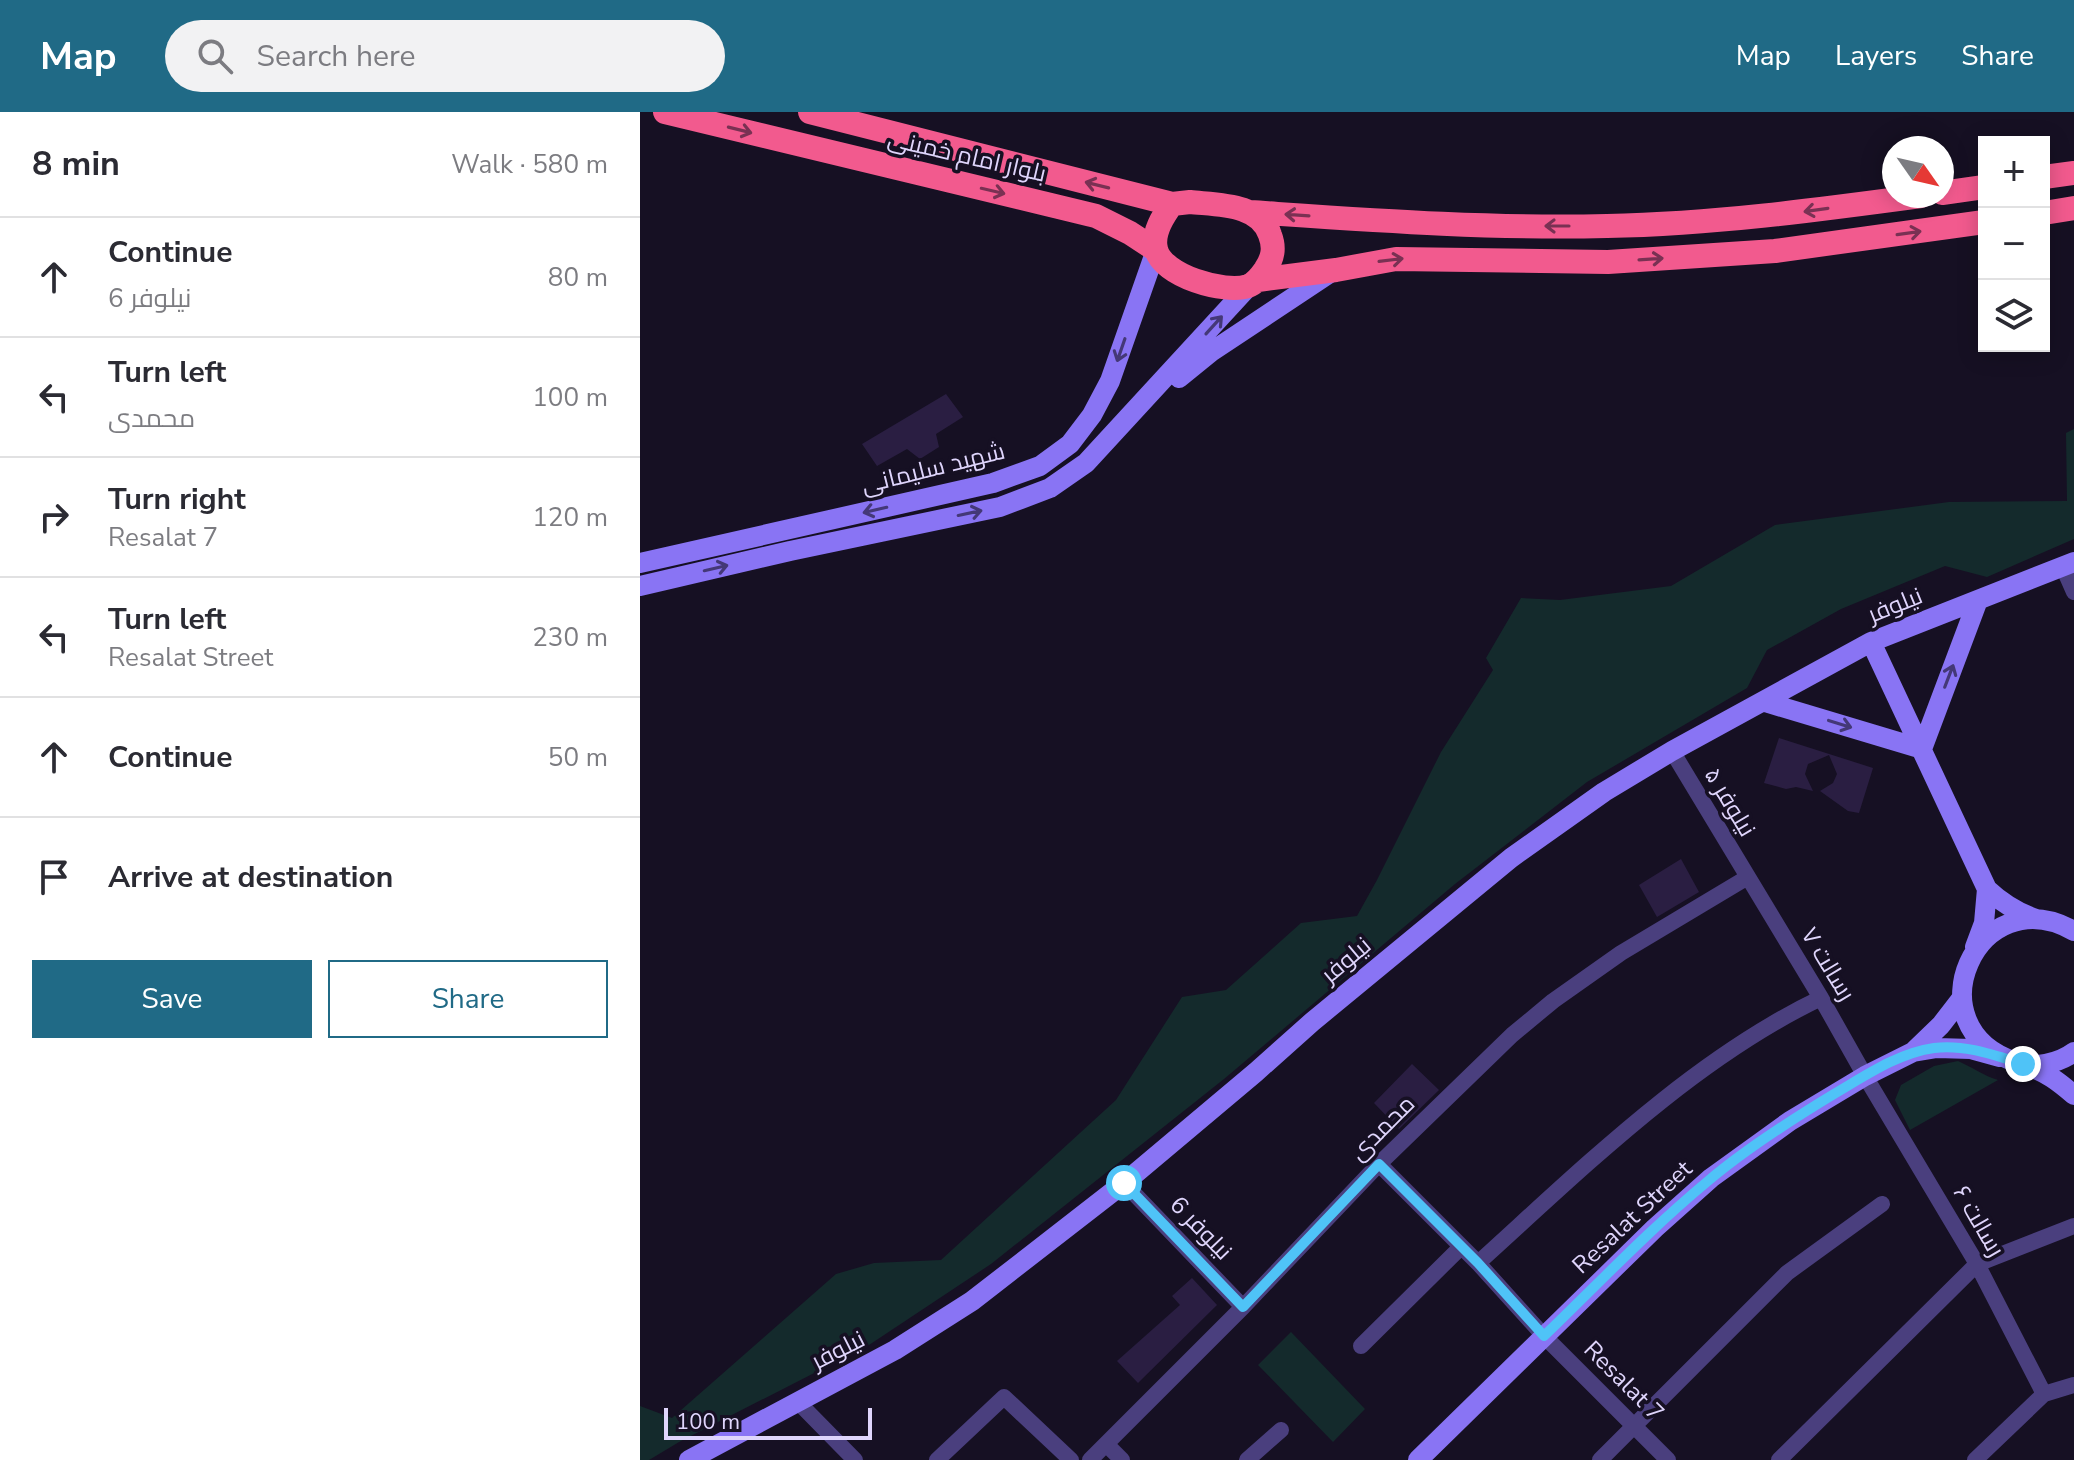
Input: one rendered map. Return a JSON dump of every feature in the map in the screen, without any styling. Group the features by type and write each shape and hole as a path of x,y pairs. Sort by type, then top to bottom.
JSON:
{"highway":[{"name":"بلوار امام خمینی","path":"665,112 1096,216 1156,250"},
{"name":"بلوار امام خمینی","path":"810,112 1172,204"},
{"path":"2050,176 2074,173"},
{"path":"1954,191 1978,188"},
{"path":"1882,201 1772,216 1608,226 1455,225 1250,212 1190,202 1172,204 1162,218 1156,250 1177,273 1221,287 1235,288 1396,259 1608,262 1775,251 1978,223"},
{"path":"2050,212 2074,208"},
{"path":"1250,212 1269,230 1274,248 1270,262 1254,283"}],"main road":[{"name":"شهید سلیمانی","path":"640,563 993,483 1040,466 1070,444 1092,415 1110,381 1156,250"},
{"path":"1129,419 1211,352 1336,270"},
{"path":"640,586 1000,507 1050,488 1086,463 1254,283"},
{"path":"799,527 805,548"},
{"path":"760,536 765,557"},
{"name":"نیلوفر","path":"689,1460 895,1350 972,1301 1124,1183 1511,858 1604,792 1672,751 1871,642 2069,564"},
{"path":"1922,749 1978,600"},
{"path":"1871,642 1987,889 2010,908 2036,919 2059,923 2074,931"},
{"path":"1765,702 1922,749"},
{"path":"1987,889 1984,923 1963,974 1961,999 1968,1023 1981,1043 2000,1057"},
{"path":"1973,951 1991,933 2013,922 2036,919"},
{"path":"1913,1052 1941,1025 1961,999"},
{"path":"1913,1052 1937,1048 1971,1049 2043,1071 2074,1095"},
{"name":"Resalat Street","path":"1418,1460 1655,1228 1711,1178 1790,1121 1865,1076 1913,1052"},
{"path":"2023,1064 2047,1064 2074,1052"}],"street":[{"path":"2069,564 2074,592"},
{"name":"نیلوفر ۵","path":"1672,751 1748,877"},
{"name":"رسالت ۷","path":"1748,877 1865,1076"},
{"name":"محمدی","path":"1090,1460 1480,1065 1553,1001 1621,953 1748,877"},
{"path":"1478,1263 1607,1146 1709,1065 1785,1015 1821,998"},
{"name":"رسالت ۶","path":"1865,1076 1977,1264 2044,1394"},
{"name":"Resalat 7","path":"1379,1164 1668,1460"},
{"name":"نیلوفر 6","path":"1124,1183 1243,1307"},
{"path":"1600,1460 1787,1273 1882,1204"},
{"path":"1779,1460 1977,1264 2074,1226"},
{"path":"1361,1346 1461,1247"},
{"path":"1975,1460 2044,1394 2074,1385"},
{"path":"937,1460 1004,1397 1071,1460"},
{"path":"797,1401 855,1460"},
{"path":"1247,1460 1281,1430"},
{"path":"1106,1444 1122,1460"}],"green space":[{"path":"2074,429 2074,539 1987,577 1945,566 1841,609 1767,650 1747,688 1587,782 1455,884 1224,1079 991,1264 869,1345 649,1460 640,1460 640,1406 672,1418 836,1274 874,1263 941,1260 1116,1100 1182,997 1226,990 1301,923 1357,916 1441,752 1493,670 1486,658 1521,598 1560,600 1671,586 1775,525 1949,502 2067,501 2066,433"},
{"path":"1958,1061 1998,1080 1910,1130 1895,1100 1901,1085 1934,1066"},
{"path":"1291,1332 1365,1409 1333,1442 1258,1365"}],"building":[{"path":"946,394 963,417 936,434 939,447 920,459 907,449 877,466 862,444"},
{"path":"1779,738 1873,768 1859,813 1848,811 1820,791 1833,783 1837,774 1829,755 1808,764 1805,774 1813,791 1764,783"},
{"path":"1681,859 1699,892 1657,917 1639,885"},
{"path":"1412,1064 1439,1090 1399,1129 1374,1103"},
{"path":"1192,1278 1217,1305 1138,1383 1117,1361 1180,1305 1172,1296"}],"route":[{"path":"1124,1183 1243,1307 1379,1164 1478,1263 1544,1336 1711,1178 1790,1121 1865,1076 1913,1052 1937,1048 1971,1049 2023,1064"}]}
